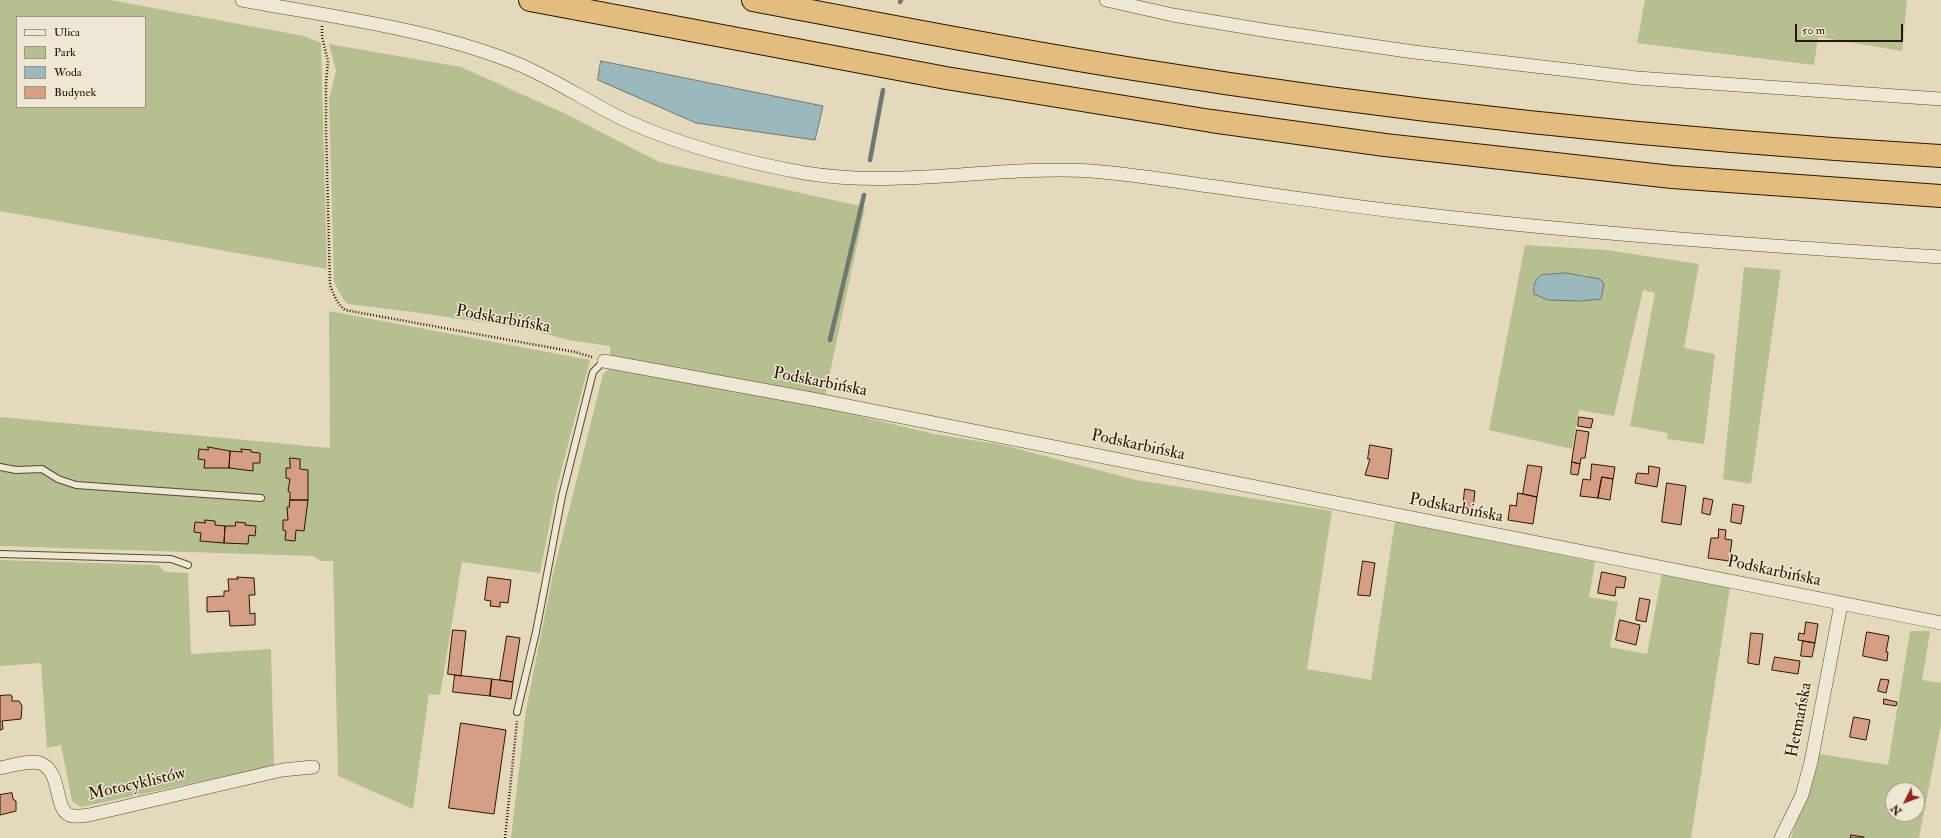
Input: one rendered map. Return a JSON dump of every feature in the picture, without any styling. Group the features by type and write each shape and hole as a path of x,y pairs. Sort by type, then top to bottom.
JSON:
{"highway":[{"path":"530,0 946,78 1204,119 1385,145 1672,177 1941,196"},
{"path":"753,0 1132,69 1402,107 1731,142 1941,156"}],"street":[{"path":"242,0 416,32 466,46 514,63 550,79 628,121 668,138 712,153 808,173 844,178 903,179 1029,170 1093,172 1419,214 1640,236 1941,257"},
{"path":"1106,0 1173,15 1269,31 1414,52 1644,78 1941,99"},
{"name":"Podskarbińska","path":"604,361 1005,437 1941,623"},
{"name":"Hetmańska","path":"1781,838 1802,795 1811,762 1841,604"},
{"name":"Motocyklistów","path":"0,768 40,763 51,772 55,779 62,807 69,815 73,816 89,815 282,770 313,767"}],"lane":[{"path":"517,712 536,632 562,496 593,372 604,361"},
{"path":"0,467 16,470 42,469 58,479 76,485 261,498"},
{"path":"0,554 171,559 188,565"}],"path":[{"name":"Podskarbińska","path":"321,14 322,37 328,61 326,83 326,128 330,285 334,297 345,310 575,352 604,361"},
{"path":"506,838 517,712"}],"green space":[{"path":"0,0 110,0 304,36 321,43 327,269 0,211"},
{"path":"1645,0 1907,0 1902,51 1818,37 1814,65 1637,43"},
{"path":"329,44 461,67 566,114 659,162 865,207 825,396 610,356 610,346 568,340 539,332 413,312 348,304 343,299 334,282 329,100 336,71"},
{"path":"1525,245 1606,250 1699,264 1684,348 1715,354 1704,444 1667,439 1668,433 1630,426 1655,293 1643,290 1614,416 1579,410 1572,449 1489,430","holes":["1566,273 1589,276 1533,288 1540,275"]},
{"path":"1744,267 1781,270 1751,484 1723,479"},
{"path":"329,311 590,360 557,487 540,573 462,562 440,695 429,694 413,809 338,776 333,561 321,561 313,556 0,546 0,417 330,448"},
{"path":"612,367 797,401 934,434 1003,445 1136,480 1332,511 1307,669 1371,680 1395,521 1595,562 1589,597 1618,602 1610,647 1647,654 1662,574 1730,587 1691,838 511,838 526,710 553,574 603,374"},
{"path":"0,560 158,565 165,572 188,573 191,654 271,649 274,766 81,807 72,801 61,745 47,748 41,663 0,666"},
{"path":"1910,631 1930,631 1922,680 1941,683 1941,725 1925,807 1925,782 1885,782 1885,822 1922,822 1919,838 1791,838 1820,754 1888,765"}],"water":[{"path":"601,61 823,106 815,140 696,123 598,80"},
{"path":"1566,273 1600,279 1604,284 1601,299 1581,301 1548,300 1534,294 1535,283 1541,275"}],"building":[{"path":"1579,417 1593,419 1591,428 1578,426"},
{"path":"1577,430 1589,432 1585,458 1581,458 1580,464 1572,462"},
{"path":"1370,445 1392,449 1388,479 1365,475 1370,459 1368,459"},
{"path":"208,447 230,451 229,468 204,468 205,460 198,459 199,449 208,450"},
{"path":"241,449 260,453 260,463 253,463 253,471 229,468 230,451 242,452"},
{"path":"290,458 300,459 300,469 308,470 308,500 290,500 290,492 288,491 290,479 286,478 286,468 290,468"},
{"path":"1572,462 1580,464 1578,475 1571,474"},
{"path":"1592,464 1615,467 1613,479 1602,477 1598,498 1580,496 1583,479 1590,480"},
{"path":"1528,465 1542,467 1537,497 1523,494"},
{"path":"1649,466 1660,468 1657,487 1635,483 1637,473 1648,474"},
{"path":"1602,477 1613,479 1610,500 1598,498"},
{"path":"1667,483 1686,486 1681,525 1662,522"},
{"path":"1465,489 1475,491 1473,509 1463,508"},
{"path":"1518,493 1537,497 1533,524 1508,520 1510,505 1516,506"},
{"path":"1704,498 1713,500 1710,515 1702,513"},
{"path":"290,500 308,500 304,531 296,530 295,541 285,540 286,531 283,530 283,520 288,520 287,507 289,507"},
{"path":"1733,504 1744,506 1741,524 1731,522"},
{"path":"205,520 215,521 215,525 225,526 224,543 200,541 201,533 194,532 195,522 205,523"},
{"path":"236,522 256,526 255,536 249,535 248,544 224,543 225,526 235,526"},
{"path":"1719,529 1726,530 1725,539 1732,540 1729,561 1708,558 1711,538 1718,538"},
{"path":"1363,561 1375,563 1370,596 1358,595"},
{"path":"1602,572 1626,577 1624,588 1616,587 1615,596 1598,593"},
{"path":"237,577 254,578 255,595 249,595 250,614 255,613 255,625 230,626 229,611 207,612 207,597 224,596 224,591 229,591 228,579 238,579"},
{"path":"488,577 511,580 508,603 500,602 500,607 490,606 491,601 485,600"},
{"path":"1640,598 1650,600 1646,622 1636,620"},
{"path":"1620,620 1640,625 1636,645 1616,640"},
{"path":"1806,622 1818,624 1815,643 1798,640 1799,633 1804,634"},
{"path":"453,630 466,631 461,676 448,674"},
{"path":"1867,632 1889,636 1886,652 1888,652 1887,661 1863,656"},
{"path":"1751,633 1763,634 1759,665 1748,663"},
{"path":"507,636 520,638 513,682 500,680"},
{"path":"1803,641 1815,643 1812,657 1801,656"},
{"path":"1775,657 1800,661 1798,674 1772,670"},
{"path":"455,675 492,679 490,696 453,692"},
{"path":"492,679 513,682 511,699 490,696"},
{"path":"1881,679 1889,680 1886,693 1878,691"},
{"path":"0,696 12,696 12,701 19,701 22,706 21,719 2,721 3,729 0,730"},
{"path":"1884,699 1897,702 1896,706 1884,704"},
{"path":"1854,717 1870,720 1866,740 1850,737"},
{"path":"461,723 506,730 494,814 449,808"},
{"path":"12,793 13,799 16,801 16,811 0,815 0,795"},
{"path":"1851,835 1864,837 1864,838 1851,838"}],"waterway":[{"path":"870,160 883,90"},
{"path":"830,340 864,195"}]}
